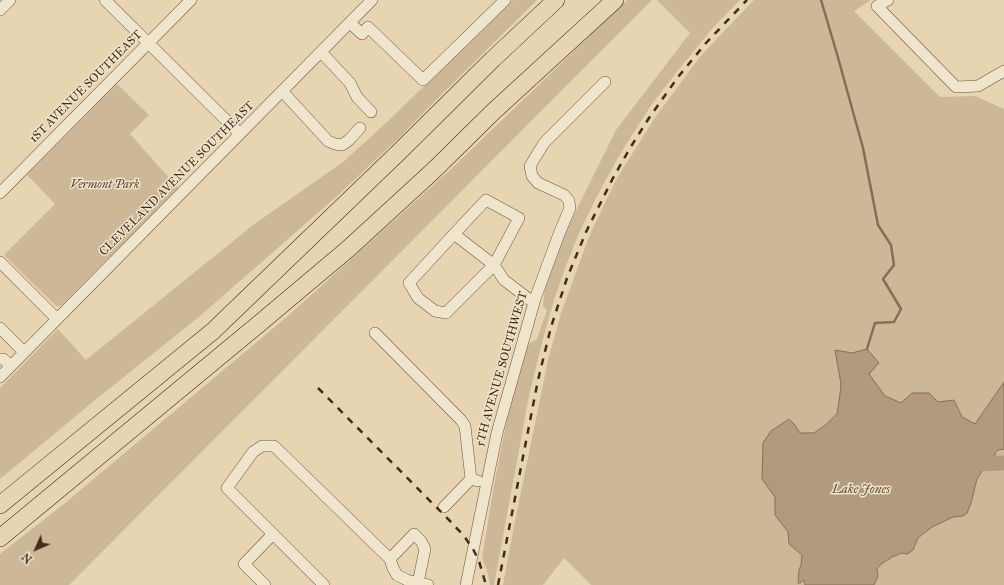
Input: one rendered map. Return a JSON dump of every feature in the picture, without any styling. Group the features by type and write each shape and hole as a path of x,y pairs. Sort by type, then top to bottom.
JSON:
{"highway":[{"path":"0,505 213,331 399,152 493,59 556,0"},
{"path":"0,538 348,249 407,195 494,111 615,0"}],"street":[{"path":"0,10 10,0"},
{"path":"106,0 240,134"},
{"name":"1ST AVENUE SOUTHEAST","path":"0,193 191,0"},
{"name":"CLEVELAND AVENUE SOUTHEAST","path":"0,377 372,0"},
{"path":"350,23 362,34 368,27 423,80 505,0"},
{"path":"888,0 877,6 956,87 978,86 1004,71"},
{"path":"321,52 350,83 357,97 370,112"},
{"name":"5TH AVENUE SOUTHWEST","path":"466,585 496,433 534,303 570,208 568,198 538,184 532,176 530,166 544,143 605,82"},
{"path":"282,91 328,141 342,145 360,128"},
{"path":"486,200 519,218 494,265 446,313 435,311 418,298 410,283 486,200"},
{"path":"454,234 494,265 504,280 534,303"},
{"path":"0,262 57,319"},
{"path":"0,328 24,352"},
{"path":"375,333 461,420 465,426 471,480"},
{"path":"0,359 3,359 11,366"},
{"path":"324,585 227,488 253,452 262,446 274,446 390,559 397,575 407,580 423,584 426,549 414,534 390,559"},
{"path":"471,480 486,483"},
{"path":"444,507 471,480"},
{"path":"265,585 244,564 272,534"}],"green space":[{"path":"513,0 537,0 401,136 336,197 200,316 0,479 0,388 58,329 86,360 253,225 343,162 388,121"},
{"path":"627,0 652,0 69,585 0,585 0,554 65,503 289,315 450,170"},
{"path":"657,0 740,0 712,29 652,104 618,158 579,233 554,300 543,339 529,396 494,585 490,585 487,570 482,558 506,424 525,348 537,339 547,310 543,305 545,288 562,239 616,130 690,33"},
{"path":"754,0 871,0 854,11 940,97 975,96 1004,109 1004,382 975,424 962,417 954,400 901,403 885,396 852,353 835,350 841,384 837,414 814,433 800,433 795,425 762,479 775,497 775,515 788,532 789,544 802,555 798,580 802,582 804,580 805,585 591,585 564,558 543,585 503,585 548,360 561,313 590,234 617,178 654,119 699,58"},
{"name":"Vermont Park","path":"117,84 149,115 130,134 178,188 63,304 56,306 4,255 55,204 27,175"},
{"path":"1004,449 1004,585 874,585 878,576 877,569 880,565 892,557 913,550 918,538 932,527 953,517 958,517 971,503 977,479 986,464 995,459 995,453 998,450"}],"water":[{"name":"Lake Jones","path":"867,349 879,363 869,374 885,396 901,403 912,393 929,393 938,402 954,400 962,417 975,424 1004,382 1004,449 998,450 995,453 994,461 988,462 977,479 967,513 963,516 953,517 932,527 918,538 913,550 907,554 902,553 892,557 880,565 877,569 878,576 874,585 805,585 804,580 798,583 802,555 789,544 788,532 775,515 775,497 762,479 763,443 771,431 789,419 800,433 814,433 825,425 837,414 840,394 841,384 835,350 852,353"}],"waterway":[{"path":"821,0 863,148 878,225 891,245 894,265 883,279 901,309 894,322 875,323 867,349"},
{"path":"966,464 1004,463"}],"railway":[{"path":"498,585 538,380 551,327 567,278 586,232 613,178 649,118 678,77 706,43 747,0"},
{"path":"318,388 464,536 479,561 486,585"}]}
